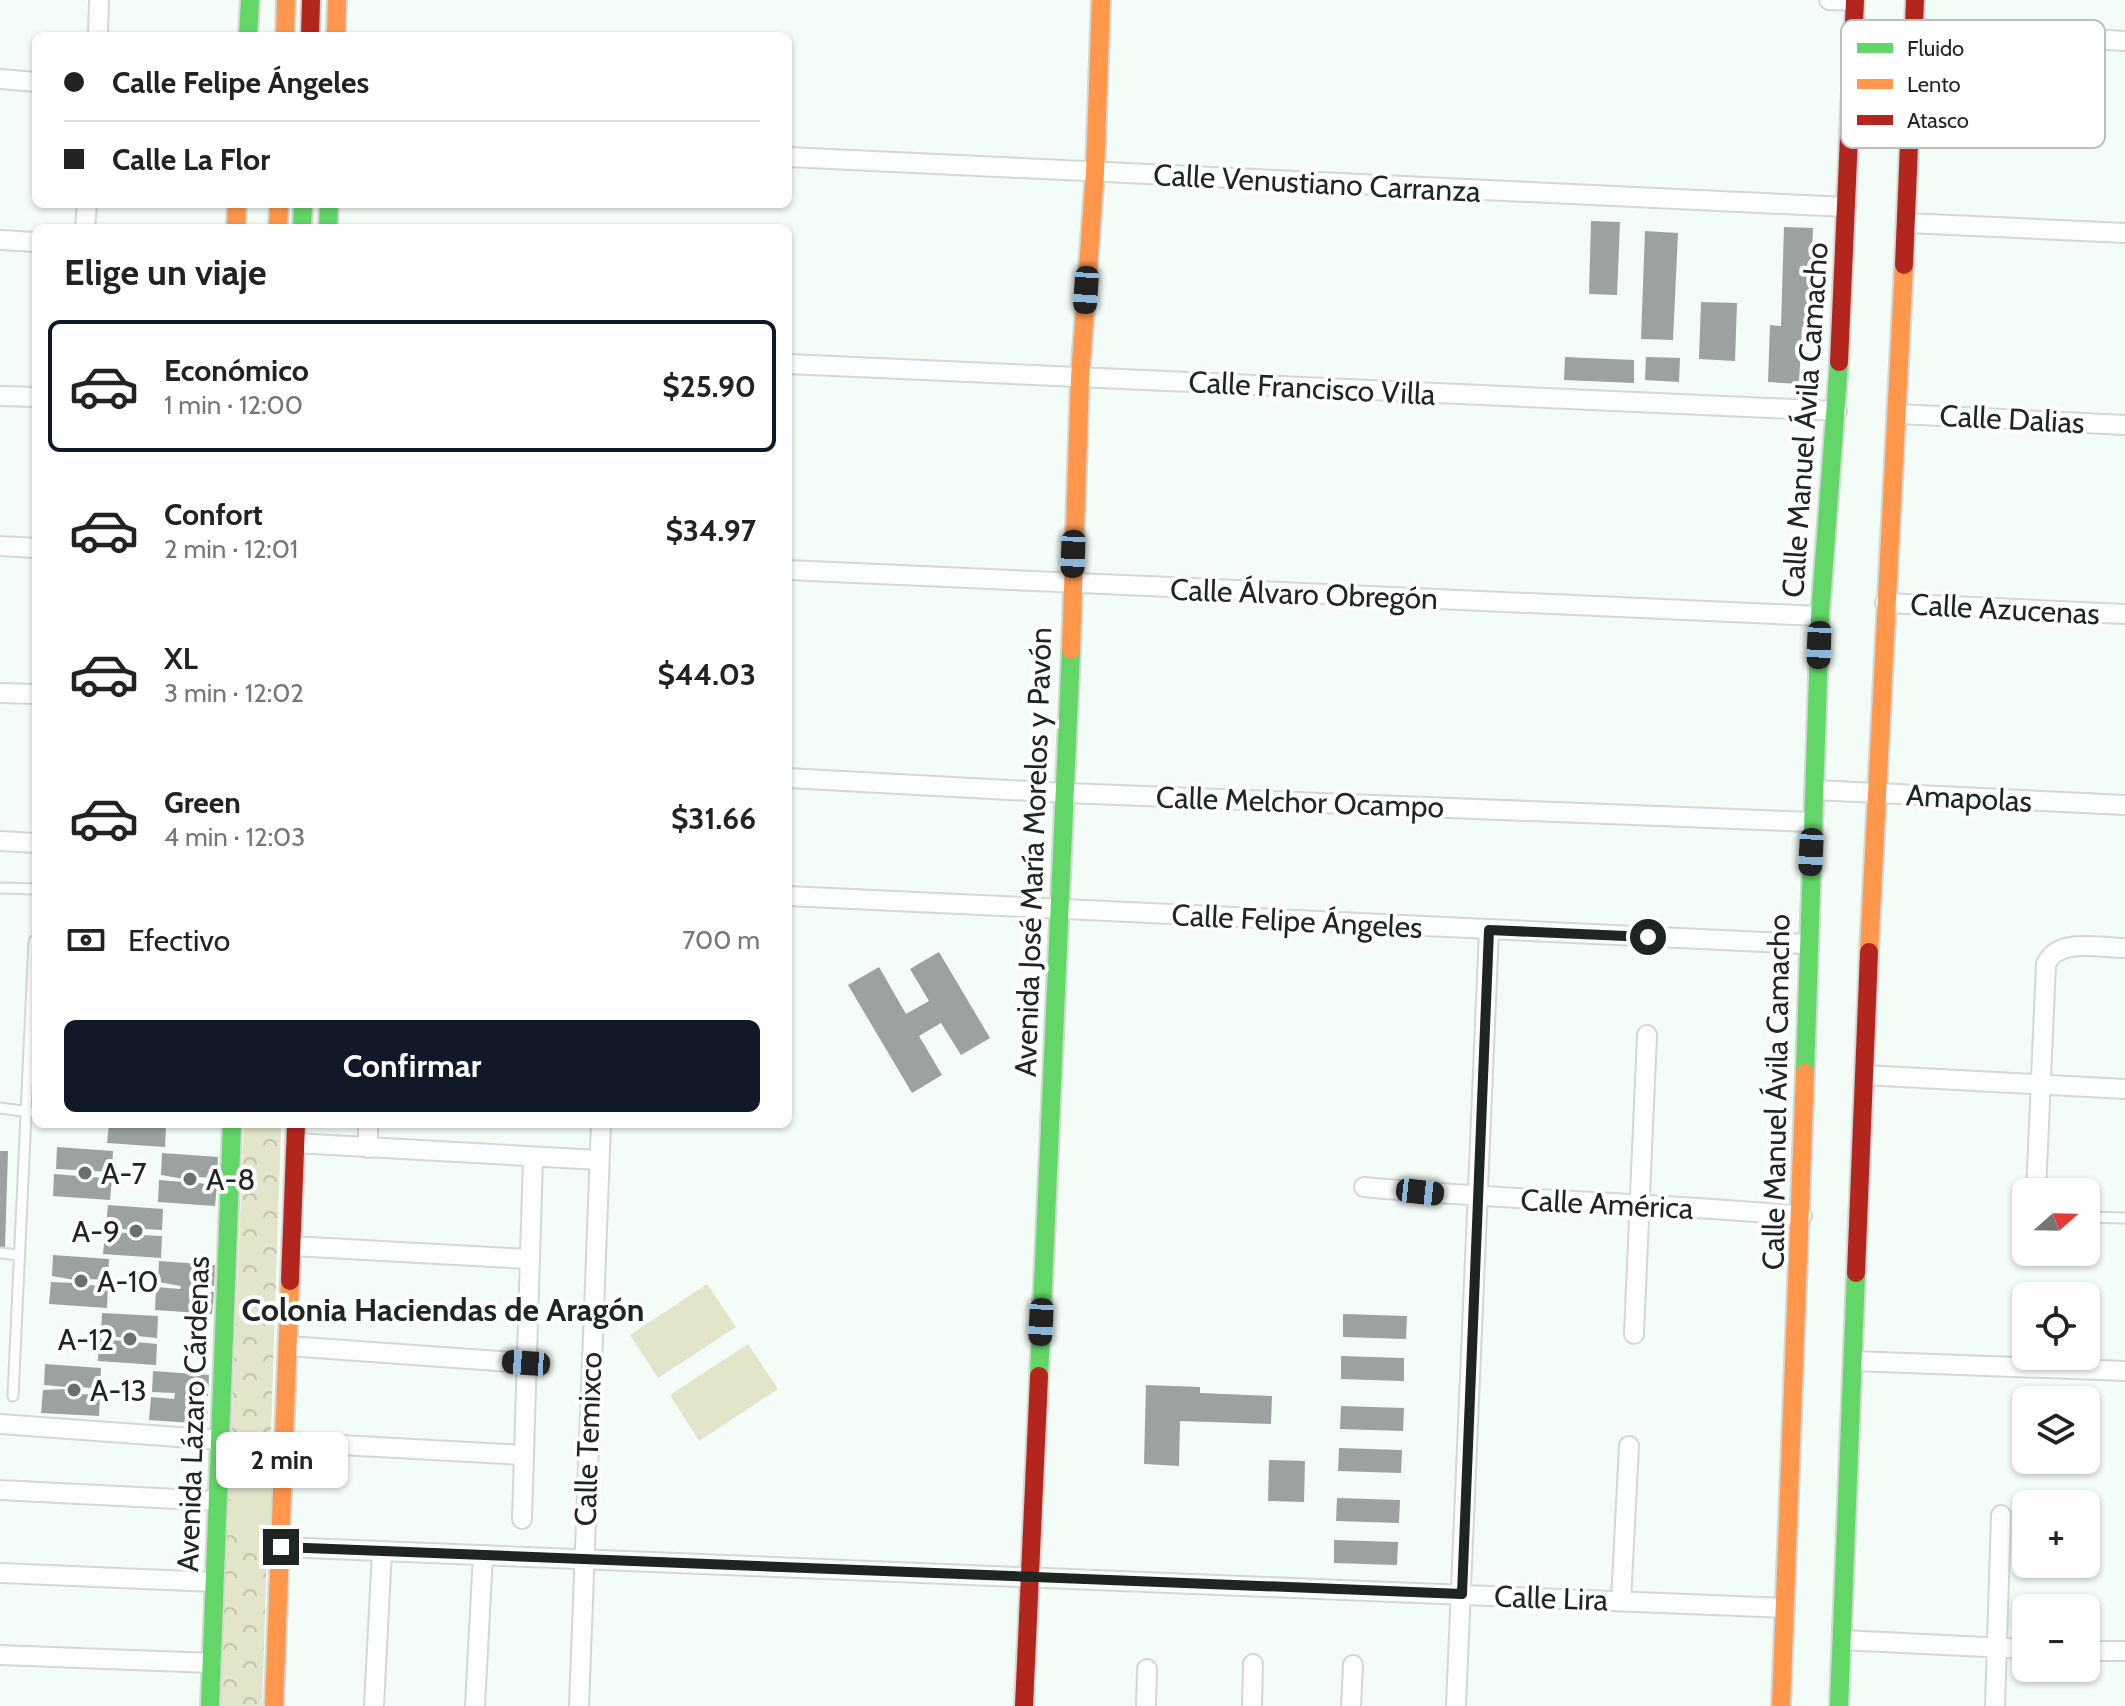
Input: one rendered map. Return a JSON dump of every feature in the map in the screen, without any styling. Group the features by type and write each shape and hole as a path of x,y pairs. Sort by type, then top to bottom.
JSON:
{"street":[{"path":"98,32 99,0"},
{"path":"248,32 250,0"},
{"path":"285,32 286,0"},
{"path":"310,32 311,0"},
{"path":"336,32 337,0"},
{"name":"Avenida José María Morelos y Pavón","path":"1024,1706 1066,793 1080,378 1095,172 1101,0"},
{"path":"1829,0 1855,1"},
{"path":"1914,20 1915,0"},
{"path":"2105,40 2125,41"},
{"path":"0,79 32,82"},
{"name":"Calle Manuel Ávila Camacho","path":"1781,1706 1802,1216 1807,944 1820,616 1837,411 1849,148"},
{"path":"1839,1706 1885,603 1898,414 1910,148"},
{"name":"Calle Venustiano Carranza","path":"792,157 1846,207"},
{"path":"1907,223 2125,233"},
{"path":"0,240 32,242"},
{"name":"Calle Francisco Villa","path":"792,364 1837,411"},
{"path":"0,396 32,397"},
{"name":"Calle Dalias","path":"1898,414 2125,425"},
{"path":"0,546 32,548"},
{"name":"Calle Álvaro Obregón","path":"792,570 1820,616"},
{"name":"Calle Azucenas","path":"1885,603 2125,614"},
{"path":"0,693 32,694"},
{"name":"Calle Melchor Ocampo","path":"792,778 1066,793 1812,822"},
{"name":"Amapolas","path":"1814,790 2125,805"},
{"path":"0,841 32,843"},
{"name":"Calle Felipe Ángeles","path":"792,896 1807,944"},
{"path":"1456,1706 1489,930"},
{"path":"2037,1178 2046,964 2053,952 2064,947 2125,948"},
{"path":"1634,1334 1647,1035"},
{"path":"1864,1075 2125,1089"},
{"name":"Avenida Lázaro Cárdenas","path":"210,1706 232,1128"},
{"path":"274,1706 296,1128"},
{"path":"368,1128 368,1148"},
{"name":"Calle Temixco","path":"579,1706 601,1128"},
{"path":"295,1143 599,1160"},
{"path":"522,1519 533,1158"},
{"name":"Calle América","path":"1364,1187 1477,1198 1638,1204 1802,1216"},
{"path":"292,1246 528,1259"},
{"path":"288,1346 526,1363"},
{"path":"1853,1361 2125,1371"},
{"path":"0,1424 219,1440"},
{"path":"286,1442 524,1455"},
{"path":"1621,1601 1629,1446"},
{"path":"0,1490 217,1501"},
{"path":"1995,1706 2001,1515"},
{"name":"Calle Lira","path":"281,1547 1785,1608"},
{"path":"374,1706 382,1551"},
{"path":"475,1706 483,1555"},
{"path":"0,1573 215,1582"},
{"path":"1842,1640 2012,1649"},
{"path":"2100,1651 2125,1651"},
{"path":"0,1655 212,1663"},
{"path":"1252,1706 1253,1664"},
{"path":"1351,1706 1353,1665"},
{"path":"1146,1706 1147,1669"}],"lane":[{"path":"0,888 32,889"},
{"path":"13,1396 32,1009"},
{"path":"0,1108 29,1112"},
{"path":"2100,1217 2125,1218"},
{"path":"0,1253 19,1255"}],"green space":[{"path":"244,1128 281,1128 262,1706 220,1706"},
{"path":"707,1284 736,1327 658,1378 630,1335"},
{"path":"748,1344 778,1389 699,1441 670,1395"},
{"path":"232,1454 273,1456 270,1536 229,1534"}],"building":[{"path":"1591,221 1620,222 1617,295 1589,294"},
{"path":"1784,227 1813,228 1809,327 1802,327 1799,384 1768,382 1770,325 1781,326"},
{"path":"1645,231 1678,233 1673,340 1641,339"},
{"path":"1701,302 1737,303 1735,361 1699,359"},
{"path":"1565,357 1634,360 1634,383 1564,380"},
{"path":"1646,357 1680,358 1679,382 1645,380"},
{"path":"939,952 990,1038 961,1055 941,1023 919,1036 942,1075 912,1093 848,985 879,967 906,1014 929,1001 910,969"},
{"path":"109,1128 166,1128 165,1147 107,1143"},
{"name":"A-7","path":"57,1147 113,1151 112,1172 93,1171 92,1174 92,1177 112,1179 110,1200 53,1196 54,1174 78,1176 79,1170 56,1169"},
{"path":"0,1151 8,1151 5,1248 0,1247"},
{"name":"A-8","path":"162,1153 218,1157 217,1178 197,1177 197,1183 217,1185 215,1206 158,1202 159,1180 183,1182 184,1179 161,1175"},
{"name":"A-9","path":"108,1205 163,1209 162,1230 143,1229 142,1235 162,1236 161,1258 103,1254 105,1232 129,1233 129,1230 106,1226"},
{"name":"A-10","path":"53,1255 109,1259 108,1280 89,1279 88,1282 88,1285 108,1286 107,1308 49,1304 51,1282 74,1283 75,1280 52,1276"},
{"path":"159,1261 215,1265 214,1286 194,1285 194,1291 214,1292 212,1314 155,1310 156,1287 180,1289 181,1286 158,1282"},
{"name":"A-12","path":"102,1313 158,1316 157,1338 137,1336 137,1342 157,1344 156,1365 98,1361 99,1339 123,1341 124,1338 101,1334"},
{"path":"1343,1314 1407,1316 1406,1339 1343,1337"},
{"path":"1341,1356 1404,1358 1404,1381 1341,1379"},
{"name":"A-13","path":"45,1364 101,1368 100,1389 81,1387 81,1394 100,1395 99,1416 41,1413 43,1390 67,1389 44,1385"},
{"path":"153,1371 209,1375 208,1396 189,1394 188,1401 208,1402 207,1424 149,1420 151,1397 174,1399 175,1393 152,1392"},
{"path":"1146,1385 1200,1387 1200,1393 1272,1396 1271,1424 1180,1421 1179,1466 1144,1464"},
{"path":"1341,1406 1404,1408 1403,1431 1340,1429"},
{"path":"1339,1448 1402,1450 1401,1473 1338,1471"},
{"path":"1269,1460 1305,1461 1304,1502 1268,1501"},
{"path":"1337,1498 1400,1500 1399,1523 1336,1521"},
{"path":"1334,1540 1398,1542 1397,1565 1334,1563"}],"traffic: fast":[{"path":"248,32 250,0"},
{"path":"302,224 303,208"},
{"path":"328,224 329,208"},
{"path":"1805,1073 1820,616 1839,362"},
{"path":"1039,1376 1071,650"},
{"path":"210,1706 232,1128"},
{"path":"1839,1706 1856,1273"}],"traffic: slow":[{"path":"285,32 286,0"},
{"path":"336,32 337,0"},
{"path":"1071,650 1080,378 1095,172 1101,0"},
{"path":"236,224 237,208"},
{"path":"278,224 279,208"},
{"path":"1869,952 1904,265"},
{"path":"1781,1706 1805,1073"},
{"path":"274,1706 290,1281"}],"traffic: jam":[{"path":"310,32 311,0"},
{"path":"1854,20 1855,0"},
{"path":"1914,20 1915,0"},
{"path":"1839,362 1848,148"},
{"path":"1904,265 1909,148"},
{"path":"1856,1273 1869,952"},
{"path":"290,1281 296,1128"},
{"path":"1024,1706 1039,1376"}],"place":[{"name":"A-7","path":"85,1173"},
{"name":"A-8","path":"190,1179"},
{"name":"A-9","path":"136,1231"},
{"name":"A-10","path":"81,1281"},
{"name":"A-12","path":"130,1339"},
{"name":"A-13","path":"74,1390"}],"district":[{"name":"Colonia Haciendas de Aragón","path":"443,1309"}],"route":[{"path":"281,1547 1462,1594 1489,930 1648,937"}]}
